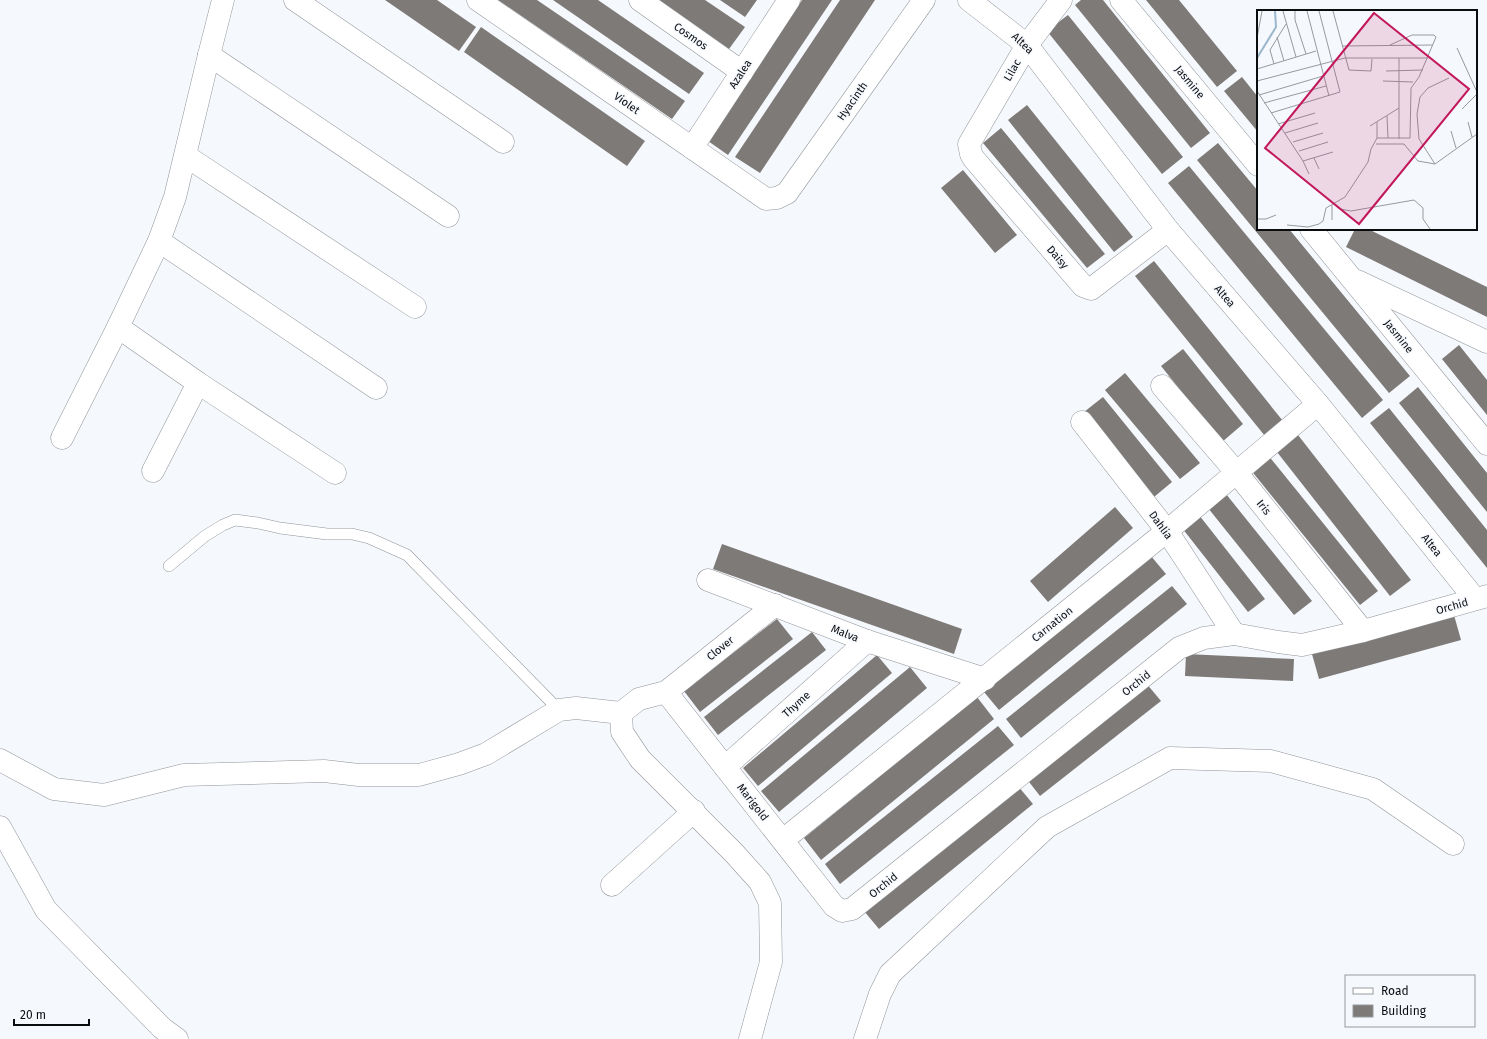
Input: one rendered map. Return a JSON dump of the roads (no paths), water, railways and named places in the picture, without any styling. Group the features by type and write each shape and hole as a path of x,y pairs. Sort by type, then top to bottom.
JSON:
{"street":[{"path":"62,438 118,327 159,240 175,197 223,0"},
{"path":"295,0 503,142"},
{"name":"Violet","path":"478,0 766,199 777,198"},
{"name":"Cosmos","path":"640,0 742,72"},
{"name":"Azalea","path":"692,148 789,0"},
{"name":"Hyacinth","path":"777,198 787,193 924,0"},
{"name":"Altea","path":"969,0 1027,45 1168,230 1318,404 1481,597"},
{"name":"Lilac","path":"969,144 1027,45 1062,0"},
{"name":"Jasmine","path":"1121,0 1257,164"},
{"path":"209,55 448,216"},
{"name":"Daisy","path":"969,144 974,160 1083,286 1091,289 1168,230"},
{"path":"186,156 415,307"},
{"name":"Jasmine","path":"1312,230 1487,444"},
{"path":"159,240 376,388"},
{"path":"1352,278 1487,342"},
{"path":"118,327 198,383 335,473"},
{"path":"153,471 198,383"},
{"name":"Iris","path":"1162,386 1236,472 1363,631"},
{"name":"Carnation","path":"783,840 985,679 1167,531 1318,404"},
{"name":"Dahlia","path":"1082,422 1167,531 1234,634"},
{"name":"Malva","path":"708,580 867,641 985,679"},
{"name":"Orchid","path":"842,911 852,909 1179,648 1204,638 1234,634 1302,645 1363,631 1481,597"},
{"name":"Clover","path":"666,692 775,605"},
{"name":"Thyme","path":"725,768 867,641"},
{"path":"0,760 54,789 104,795 184,775 324,771 358,775 419,775 459,764 486,754 559,710 576,708 621,713 638,699 666,692"},
{"name":"Marigold","path":"666,692 834,906 842,911"},
{"path":"621,713 622,732 640,759 734,852 760,882 770,903 771,962 750,1039"},
{"path":"865,1039 880,994 890,974 1047,827 1170,758 1272,761 1373,789 1453,844"},
{"path":"612,884 694,811"},
{"path":"0,827 46,910 162,1028 177,1039"}],"lane":[{"path":"169,566 205,536 223,525 235,520 280,528 327,534 352,534 369,538 407,555 559,710"}]}
